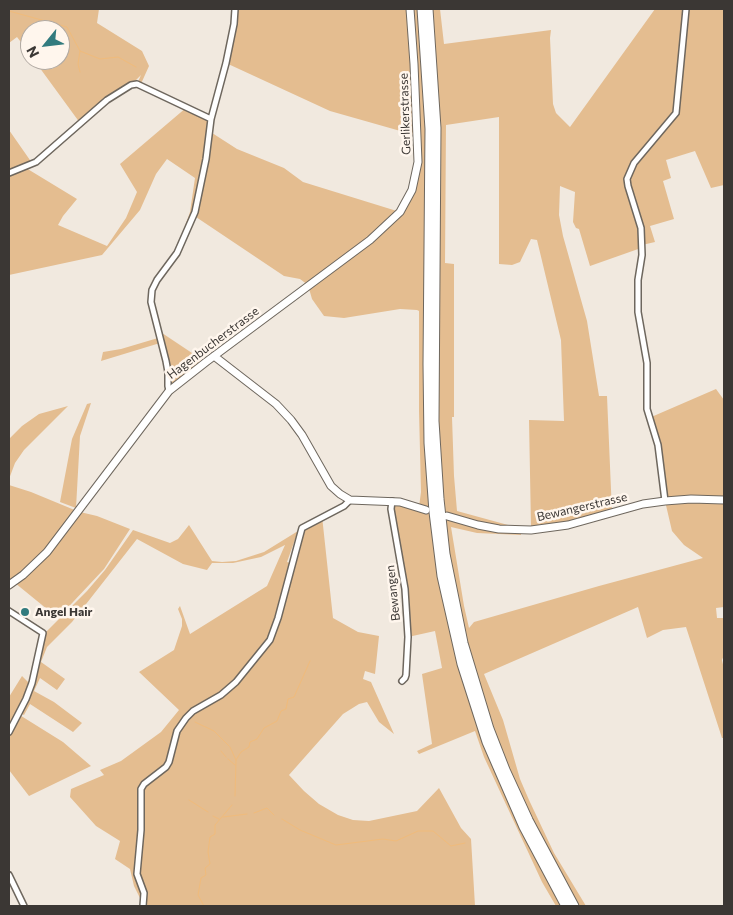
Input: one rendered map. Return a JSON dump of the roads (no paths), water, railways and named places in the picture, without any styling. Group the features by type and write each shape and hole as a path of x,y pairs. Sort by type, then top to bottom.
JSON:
{"highway":[{"path":"422,9 430,130 429,443 434,512 442,576 462,664 487,742 524,827 566,906"},
{"path":"428,9 434,75 436,153 434,428 440,512 449,576 469,666 494,743 528,820 574,906"}],"street":[{"path":"170,391 166,360 151,302 152,290 177,253 195,212 206,159 211,119 226,63 235,9"},
{"name":"Gerlikerstrasse","path":"398,214 412,190 418,162 416,91 410,9"},
{"path":"664,501 658,446 647,409 647,364 638,312 638,280 642,255 641,228 628,186 628,178 634,163 676,114 686,9"},
{"path":"9,173 31,165 44,156 107,100 131,85 137,84 211,119"},
{"name":"Hagenbucherstrasse","path":"9,584 23,575 47,552 170,391 370,240 398,214"},
{"path":"214,356 276,404 302,435 331,486 340,494 350,500 392,501 412,504 426,510"},
{"name":"Bewangerstrasse","path":"447,516 499,530 546,529 643,504 691,499 724,500"},
{"path":"143,906 144,893 137,874 141,839 141,789 144,784 166,767 177,731 186,718 193,711 221,695 236,682 270,640 277,624 302,528 344,506 350,500"},
{"name":"Bewangen","path":"392,501 391,509 405,589 406,675 402,681"},
{"path":"9,611 43,632 32,683 9,732"},
{"path":"9,875 24,906"}],"waterway":[{"path":"9,11 67,27 80,51 100,59 118,57 136,67"},
{"path":"80,51 78,64 80,72"},
{"path":"235,796 236,760 241,752 249,747 250,742 257,739 264,728 277,721 281,711 286,709 288,699 294,697 310,661"},
{"path":"195,722 214,731 229,746"},
{"path":"230,747 236,760"},
{"path":"221,751 226,757"},
{"path":"228,759 235,765"},
{"path":"189,800 208,812"},
{"path":"204,906 198,895 201,878 206,875 205,868 210,864 208,852 210,837 215,834 215,825 232,805"},
{"path":"254,813 267,808 274,815"},
{"path":"223,817 247,814"},
{"path":"213,816 219,819"},
{"path":"282,819 300,830 336,845 383,839 396,841 418,831 433,831 451,846 465,843"}],"place":[{"name":"Angel Hair","path":"25,612"}]}
